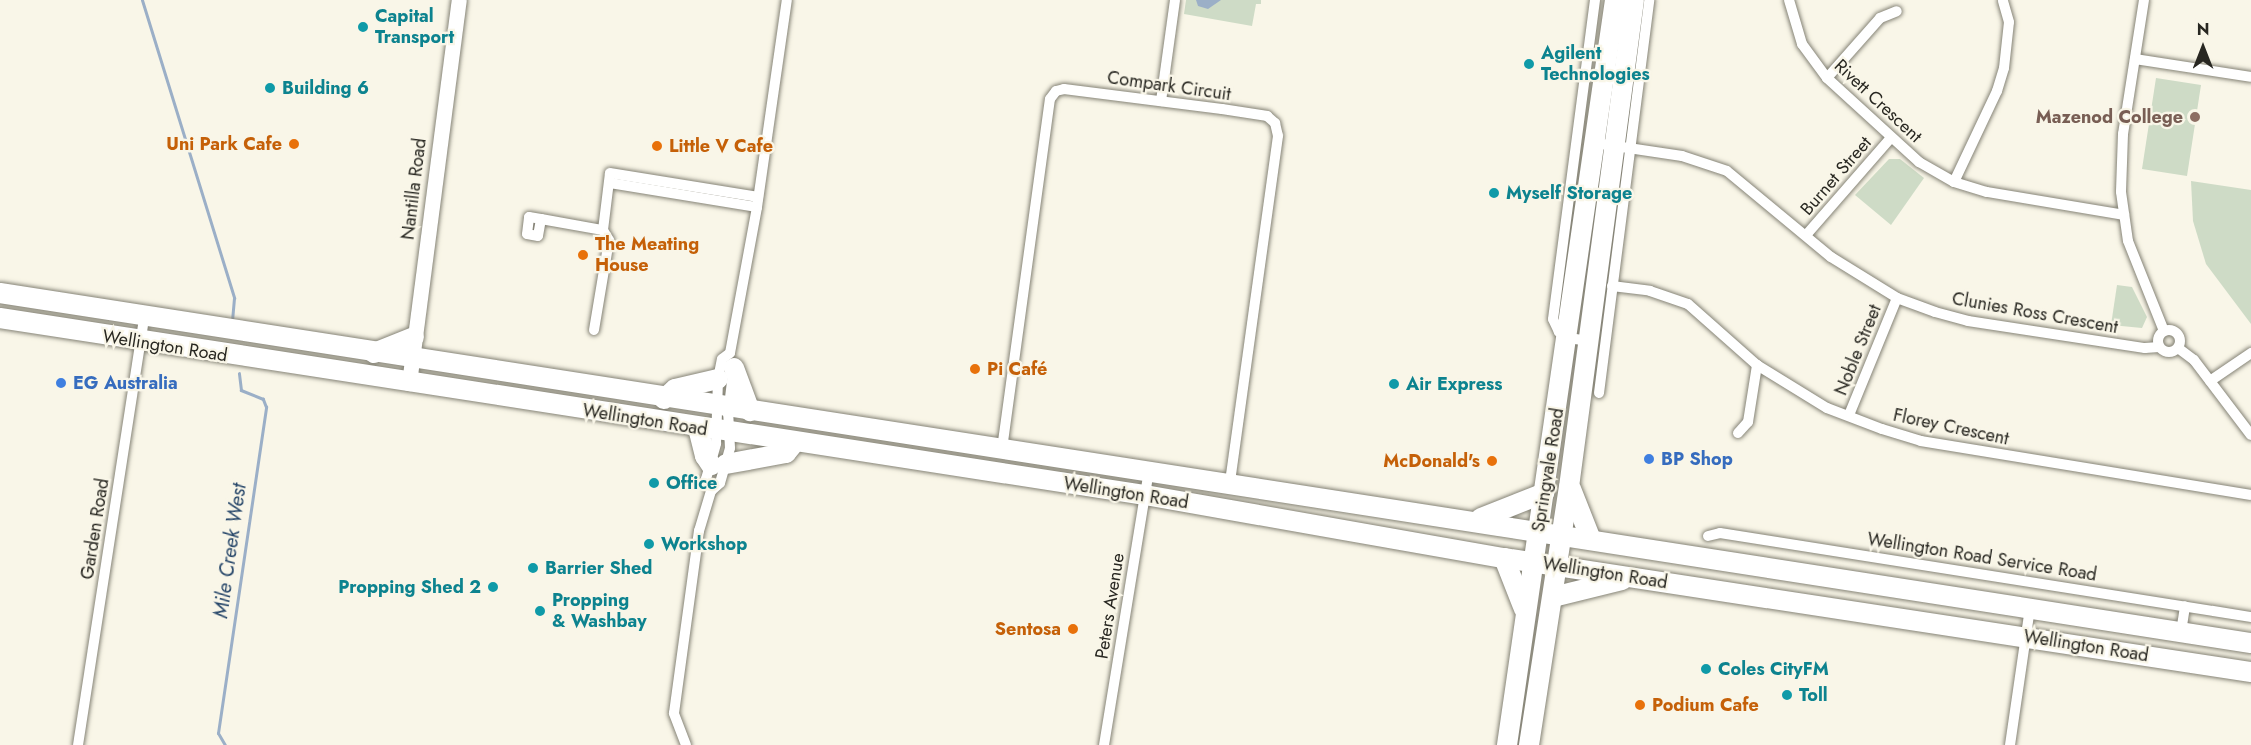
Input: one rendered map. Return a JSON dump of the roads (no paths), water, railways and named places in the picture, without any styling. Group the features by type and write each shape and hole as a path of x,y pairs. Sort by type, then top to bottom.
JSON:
{"highway":[{"name":"Springvale Road","path":"1613,146 1615,0"},
{"name":"Springvale Road","path":"1507,745 1544,493 1579,340 1613,146 1634,0"},
{"name":"Wellington Road","path":"0,293 664,399 1590,537 2251,643"},
{"name":"Wellington Road","path":"0,318 715,431 1144,495 1504,558 2251,672"},
{"path":"374,353 415,332 425,338 422,360"},
{"name":"Springvale Road","path":"1529,745 1569,487 1590,389 1579,340"},
{"path":"664,399 675,389 727,367 750,411"},
{"path":"715,431 705,456 719,464 786,453 794,443"},
{"path":"1569,487 1590,537"},
{"path":"1476,520 1544,493"},
{"path":"1504,558 1515,579 1526,615"},
{"path":"1553,597 1636,577"}],"street":[{"name":"Nantilla Road","path":"415,332 459,0"},
{"path":"686,745 674,713 692,569 711,491 720,483 715,431 722,407 727,367 758,202 787,0"},
{"path":"1161,101 1175,0"},
{"path":"1579,340 1559,332 1554,313 1596,0"},
{"path":"1590,389 1600,376 1612,286 1613,146 1649,0"},
{"name":"Rivett Crescent","path":"1789,0 1802,44 1827,78 1890,139 1954,182 1987,192 2124,215"},
{"path":"2144,0 2121,154 2124,215 2136,265 2164,331"},
{"path":"1954,182 1997,91 2004,68 2009,22 2003,1"},
{"path":"1827,78 1880,18 1897,11"},
{"path":"2134,59 2251,77"},
{"name":"Compark Circuit","path":"1002,449 1050,99 1056,91 1064,89 1267,116 1275,123 1278,136 1230,483"},
{"name":"Burnet Street","path":"1807,234 1890,139"},
{"name":"Clunies Ross Crescent","path":"1613,146 1682,156 1727,171 1807,234 1831,257 1897,298 1968,321 2145,348 2159,346"},
{"path":"594,330 609,240 603,230 610,183 758,202"},
{"path":"541,219 603,230"},
{"name":"Florey Crescent","path":"1612,286 1650,291 1688,304 1757,365 1827,408 1921,441 2251,495"},
{"name":"Noble Street","path":"1849,415 1897,298"},
{"name":"Garden Road","path":"78,745 144,317"},
{"path":"2164,331 2158,336 2159,346 2168,352 2178,348"},
{"path":"2164,331 2178,335 2178,348 2210,381 2251,435"},
{"path":"2210,381 2251,352"},
{"path":"409,383 422,360"},
{"path":"1738,433 1748,422 1757,365"},
{"path":"722,407 727,367"},
{"path":"1590,389 1600,376"},
{"name":"Peters Avenue","path":"1104,745 1149,471"},
{"name":"Wellington Road Service Road","path":"1708,536 1720,533 2251,616"},
{"path":"2181,632 2185,606"},
{"path":"2010,745 2031,608"}],"water":[{"path":"1196,0 1221,0 1208,9 1198,6"}],"waterway":[{"name":"Mile Creek West","path":"142,0 234,298 232,319"},
{"name":"Mile Creek West","path":"225,745 218,733 266,407 263,399 241,390 239,373"}],"place":[{"name":"Capital Transport","path":"363,27"},
{"name":"Agilent Technologies","path":"1529,64"},
{"name":"Building 6","path":"270,88"},
{"name":"Mazenod College","path":"2195,117"},
{"name":"Uni Park Cafe","path":"294,144"},
{"name":"Little V Cafe","path":"657,146"},
{"name":"Myself Storage","path":"1494,193"},
{"name":"The Meating House","path":"583,255"},
{"name":"Pi Café","path":"975,369"},
{"name":"EG Australia","path":"61,383"},
{"name":"Air Express","path":"1394,384"},
{"name":"BP Shop","path":"1649,459"},
{"name":"McDonald's","path":"1492,461"},
{"name":"Office","path":"654,483"},
{"name":"Workshop","path":"649,544"},
{"name":"Barrier Shed","path":"533,568"},
{"name":"Propping Shed 2","path":"493,587"},
{"name":"Propping & Washbay","path":"540,611"},
{"name":"Sentosa","path":"1073,629"},
{"name":"Coles CityFM","path":"1706,669"},
{"name":"Toll","path":"1787,695"},
{"name":"Podium Cafe","path":"1640,705"}]}
